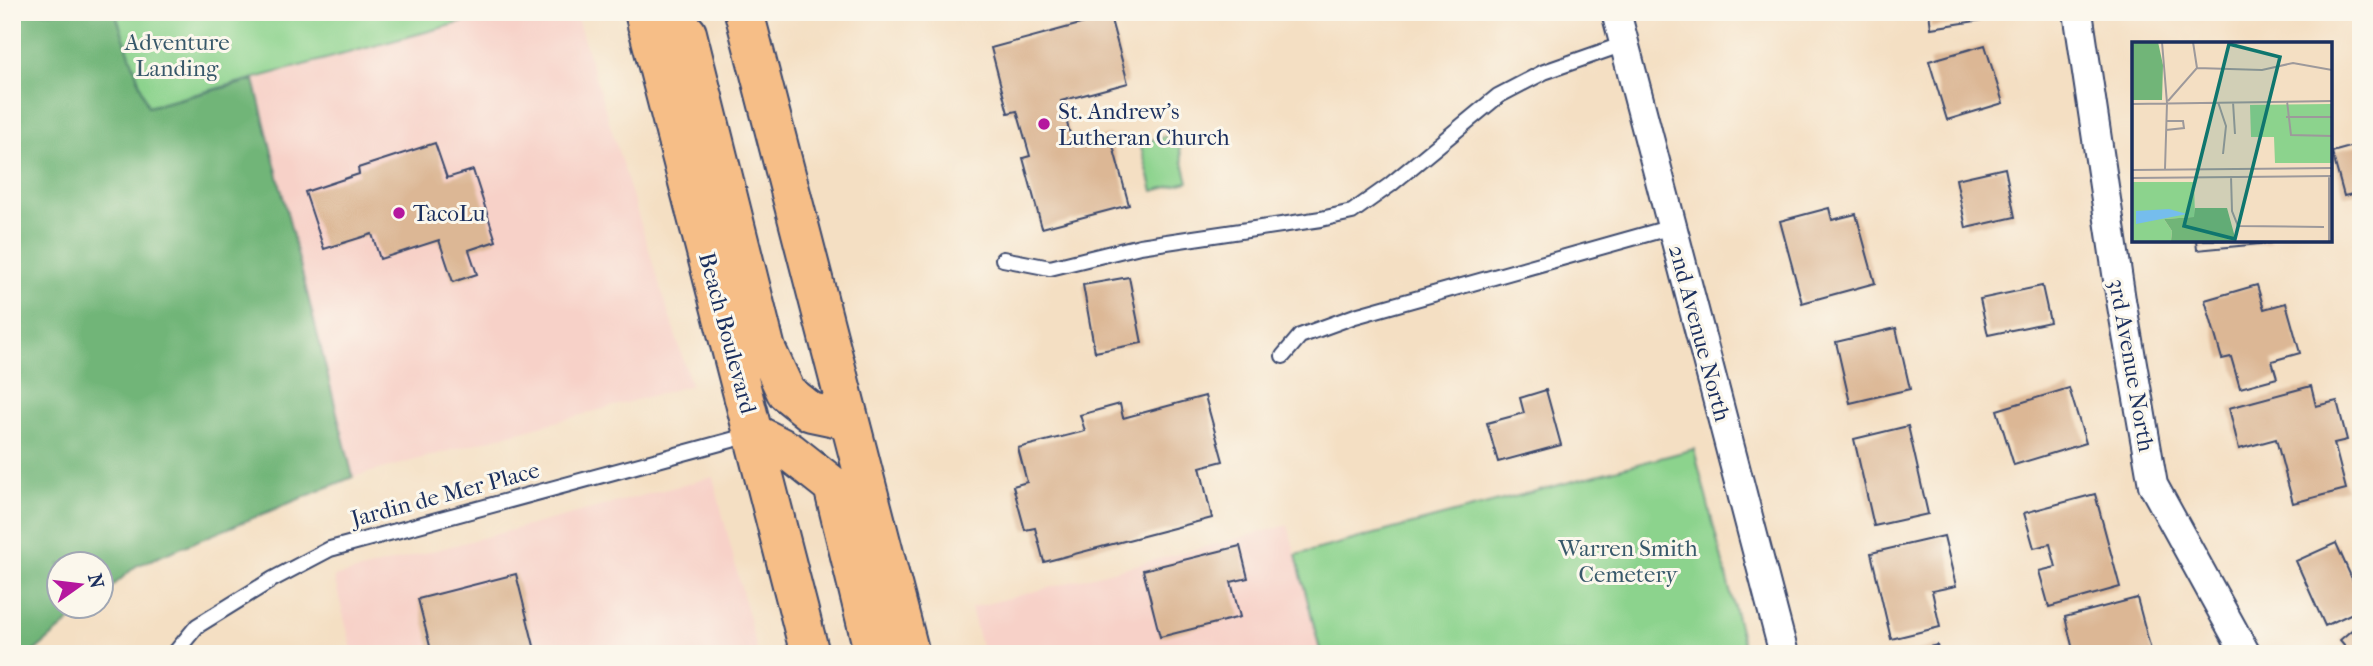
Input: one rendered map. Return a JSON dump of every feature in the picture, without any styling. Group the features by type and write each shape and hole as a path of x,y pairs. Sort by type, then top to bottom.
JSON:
{"highway":[{"path":"744,12 910,654"},
{"path":"646,19 687,33 766,349 786,392 811,412 849,420"},
{"name":"Beach Boulevard","path":"646,19 810,654"},
{"path":"755,434 790,452 833,486 874,654"}],"street":[{"name":"2nd Avenue North","path":"1616,12 1784,654"},
{"name":"3rd Avenue North","path":"2078,12 2152,485 2246,654"}],"lane":[{"path":"1003,260 1050,268 1140,246 1352,212 1390,185 1497,96 1544,72 1624,44"},
{"path":"1283,356 1300,336 1355,316 1672,227"},
{"name":"Jardin de Mer Place","path":"174,654 197,626 273,579 330,549 755,434"}],"shaded area":[{"path":"500,12 575,12 691,385 353,477 254,80"},
{"path":"713,477 758,654 353,654 334,577"},
{"path":"1288,525 1321,654 983,654 971,608"}],"green space":[{"path":"12,12 115,12 148,107 254,80 353,477 136,566 116,583 116,550 46,550 46,620 72,620 31,654 12,654"},
{"name":"Adventure Landing","path":"115,12 500,12 148,107"},
{"path":"1176,134 1188,182 1153,191 1140,143"},
{"name":"Warren Smith Cemetery","path":"1694,449 1746,654 1321,654 1296,555"}],"building":[{"path":"1929,12 1988,12 1989,19 1931,28"},
{"name":"St. Andrew's Lutheran Church","path":"1110,16 1128,83 1061,101 1073,145 1110,135 1129,205 1042,228 1023,158 1030,156 1017,111 1008,113 991,48"},
{"path":"1985,45 2003,103 1947,120 1929,61"},
{"name":"TacoLu","path":"435,143 447,178 473,170 496,241 469,250 477,274 453,282 439,240 380,259 372,234 324,249 305,192 359,174 358,168"},
{"path":"2361,144 2361,192 2344,196 2332,152"},
{"path":"2005,168 2015,217 1966,228 1956,179"},
{"path":"1829,208 1832,220 1856,214 1875,283 1802,303 1780,221"},
{"path":"2196,242 2270,242 2270,243 2197,250"},
{"path":"1129,277 1142,343 1095,352 1083,285"},
{"path":"2257,285 2264,309 2286,303 2300,353 2272,361 2277,378 2240,388 2231,357 2222,359 2205,300"},
{"path":"2042,286 2050,322 1988,335 1980,299"},
{"path":"1896,328 1910,389 1850,403 1836,342"},
{"path":"2311,386 2316,406 2337,401 2347,440 2334,443 2346,489 2293,503 2276,439 2239,449 2229,408"},
{"path":"2069,388 2086,443 2014,465 1997,410"},
{"path":"1546,390 1561,445 1498,462 1487,423 1524,413 1520,398"},
{"path":"1205,396 1223,461 1200,467 1212,518 1044,562 1035,528 1025,530 1013,486 1027,482 1018,448 1085,431 1080,415 1120,404 1123,418"},
{"path":"1908,426 1928,514 1874,526 1854,439"},
{"path":"2095,494 2120,587 2049,607 2039,571 2056,567 2050,544 2034,548 2024,513"},
{"path":"1944,536 1956,586 1932,591 1940,627 1891,639 1871,553"},
{"path":"2336,543 2361,599 2361,609 2325,626 2296,561"},
{"path":"1240,546 1248,578 1231,582 1240,617 1160,637 1143,570"},
{"path":"516,574 536,654 432,654 418,599"},
{"path":"2137,598 2152,654 2074,654 2065,617"},
{"path":"2361,622 2361,654 2352,654 2340,640"},
{"path":"1937,645 1939,654 1907,654 1907,653"}],"place":[{"name":"St. Andrew's Lutheran Church","path":"1044,124"},
{"name":"TacoLu","path":"399,213"}]}
